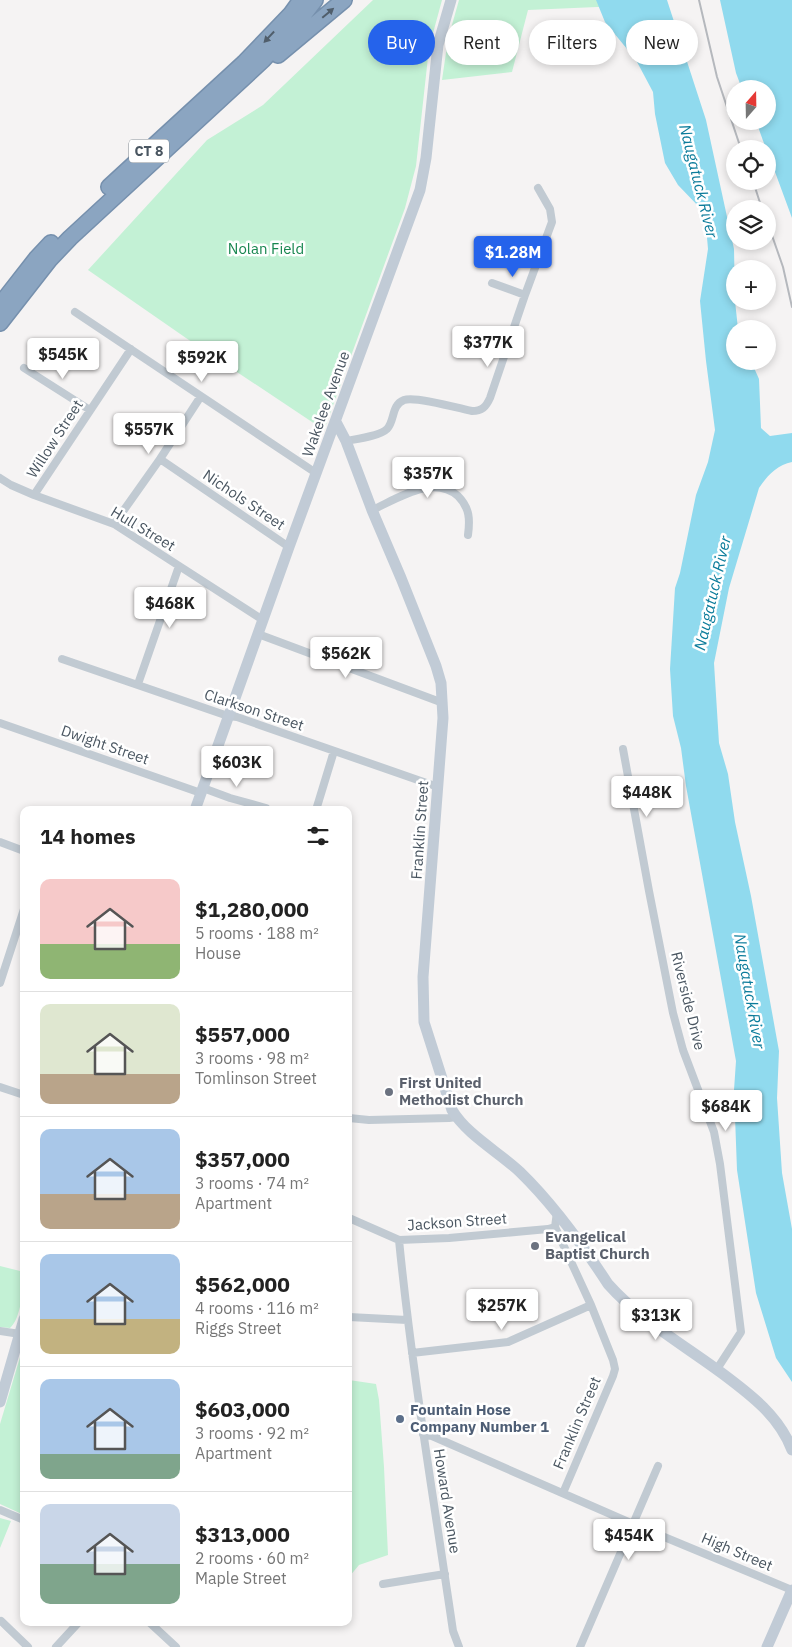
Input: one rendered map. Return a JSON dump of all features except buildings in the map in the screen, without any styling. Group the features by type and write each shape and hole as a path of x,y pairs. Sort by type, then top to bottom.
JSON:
{"highway":[{"name":"CT 8","path":"0,305 36,259 57,236 244,63 291,14 301,0"},
{"name":"CT 8","path":"0,323 50,259 70,238 263,60 300,21 315,0"},
{"path":"222,99 344,0"}],"main road":[{"name":"Wakelee Avenue","path":"196,806 420,190 426,158 438,44 451,0"},
{"name":"Franklin Street","path":"336,422 346,441 436,666 441,683 443,703 438,787 423,977 424,1022 452,1110 468,1129 520,1173 557,1212 608,1284 618,1295 631,1307 717,1369 762,1405 774,1418 791,1446"},
{"path":"0,1402 20,1334"},
{"path":"767,1647 792,1590"}],"street":[{"path":"346,441 384,432 390,424 397,405 404,400 415,400 472,411 481,410 485,406 490,398 552,222 550,208 538,188"},
{"path":"492,283 525,295"},
{"path":"75,312 316,473"},
{"name":"Willow Street","path":"34,495 131,349"},
{"path":"24,368 90,410"},
{"path":"114,524 160,460 201,396"},
{"name":"Nichols Street","path":"160,460 289,547"},
{"name":"Hull Street","path":"0,478 34,495 114,524 264,620"},
{"path":"372,510 418,490 435,487 442,488 455,494 465,504 470,519 468,535"},
{"path":"138,684 179,566"},
{"path":"258,634 443,703"},
{"name":"Clarkson Street","path":"62,658 438,787"},
{"name":"Dwight Street","path":"0,722 202,790 259,806"},
{"name":"Riverside Drive","path":"624,749 673,1013 683,1050 714,1132 720,1164 741,1332 717,1369"},
{"path":"317,806 334,751"},
{"path":"0,842 20,850"},
{"path":"0,983 20,921"},
{"path":"0,1087 20,1094"},
{"path":"352,1118 383,1120 456,1117"},
{"path":"555,1227 557,1212"},
{"name":"Jackson Street","path":"352,1219 399,1240 450,1238 555,1227"},
{"name":"Franklin Street","path":"555,1227 591,1305 613,1360 614,1372 563,1493"},
{"name":"Howard Avenue","path":"399,1240 407,1320 423,1434 453,1631 459,1647"},
{"path":"412,1353 508,1342 591,1305"},
{"path":"352,1317 407,1320"},
{"path":"0,1331 20,1334"},
{"name":"High Street","path":"423,1434 432,1436 633,1524 792,1590"},
{"path":"580,1647 658,1466"},
{"path":"0,1510 20,1518"},
{"path":"383,1584 445,1574"},
{"path":"1,1621 28,1647"},
{"path":"56,1647 76,1626"},
{"path":"153,1626 176,1647"}],"green space":[{"name":"Nolan Field","path":"373,0 442,0 435,26 435,20 368,20 368,65 427,65 416,166 405,208 324,430 88,270 207,140 263,105"},
{"path":"459,0 643,0 643,5 528,10 519,45 519,20 453,20"},
{"path":"445,60 445,65 514,65 512,72 442,80"},
{"path":"0,1266 20,1271 20,1304 14,1324 10,1328 0,1327"},
{"path":"20,1357 20,1513 0,1504 0,1424"},
{"path":"352,1380 376,1384 384,1467 388,1555 359,1565 352,1573"},
{"path":"0,1518 11,1521 0,1548"}],"water":[{"path":"596,0 667,0 674,20 626,20 626,48 616,35 616,20 604,20"},
{"path":"720,0 792,0 792,218 776,175 776,140 763,140 759,130 776,130 776,80 739,80"},
{"name":"Naugatuck River","path":"639,65 688,65 706,120 726,212 726,250 734,250 734,260 726,260 726,310 736,310 737,320 726,320 726,370 755,370 759,379 761,428 770,436 792,433 792,462 773,472 759,488 729,588 714,663 719,743 728,774 735,822 751,896 779,1051 777,1098 782,1173 792,1229 792,1382 776,1358 756,1293 737,1170 734,1090 736,1061 686,786 681,748 673,716 670,669 675,588 680,573 696,495 708,462 715,430 700,301 708,249 706,226 702,210 678,185 665,163 655,114 653,92"}],"railway":[{"path":"699,0 717,77 738,140"},
{"path":"756,190 759,200"},
{"path":"776,247 783,267 792,307"}],"place":[{"name":"First United Methodist Church","path":"389,1092"},
{"name":"Evangelical Baptist Church","path":"535,1246"},
{"name":"Fountain Hose Company Number 1","path":"400,1419"}]}
